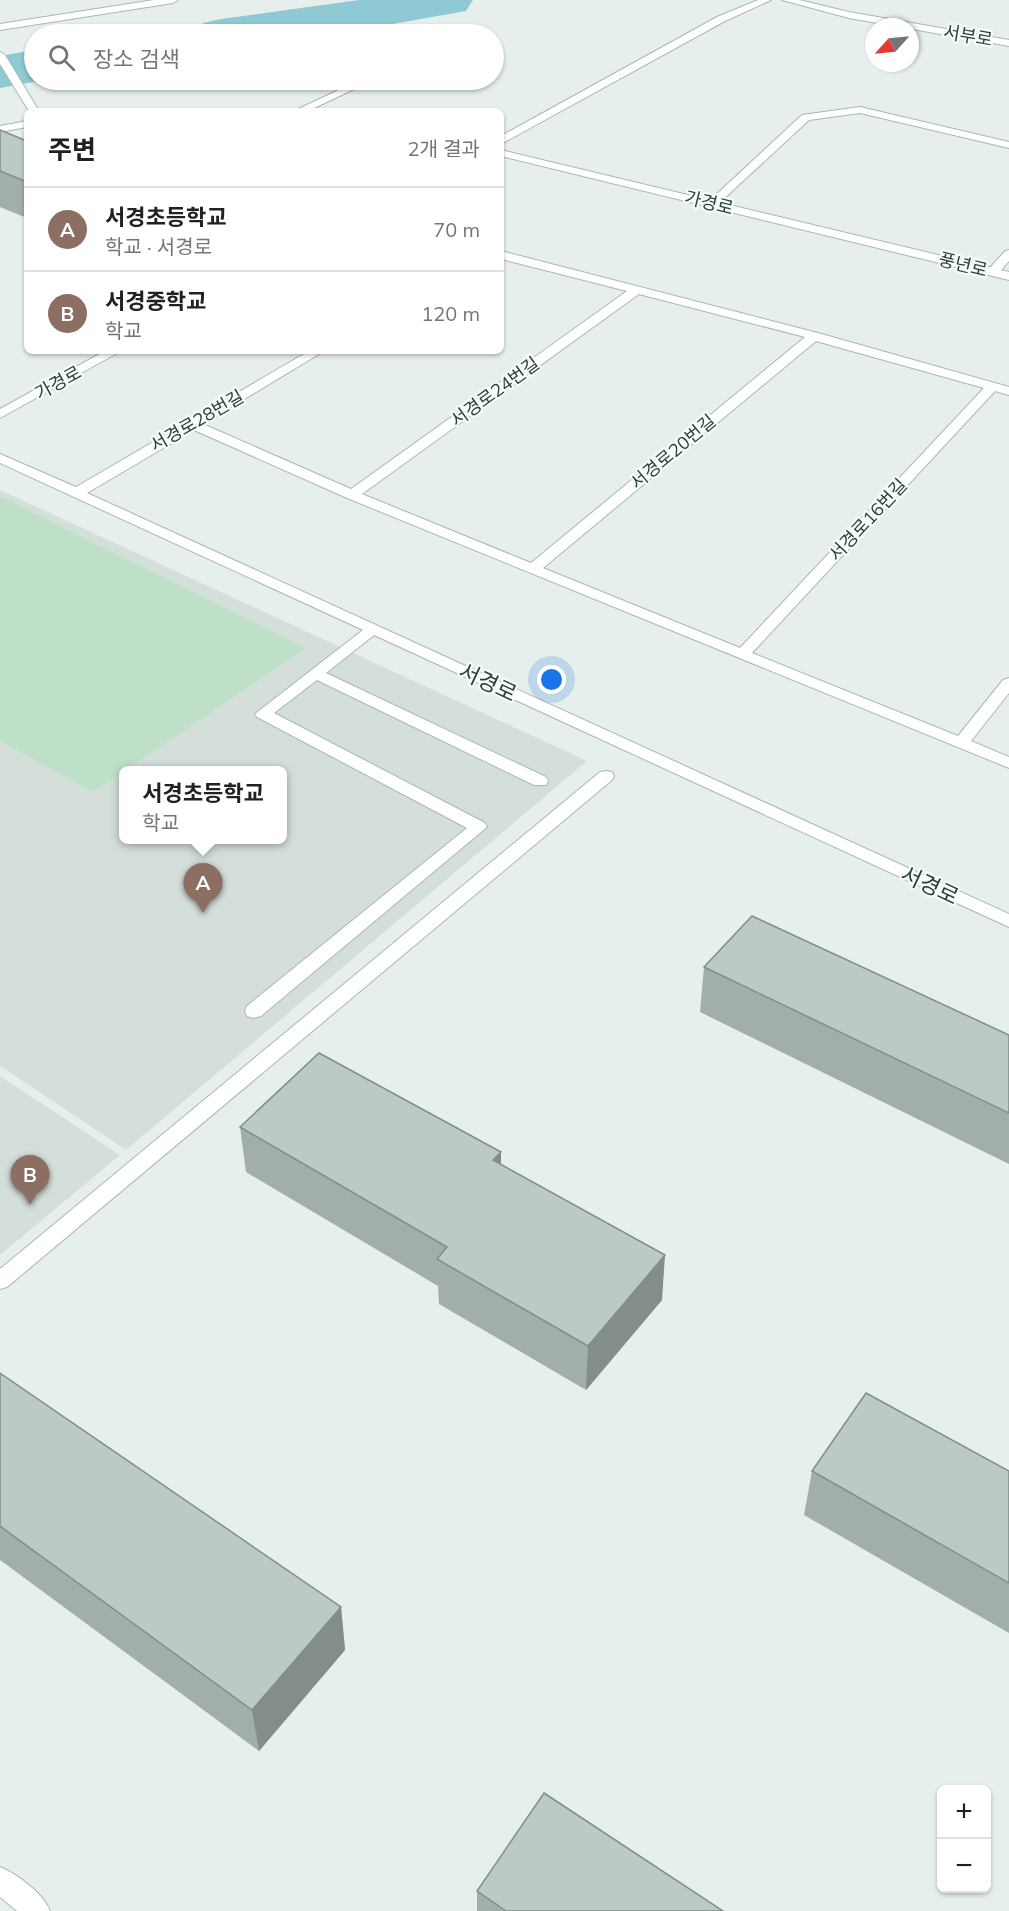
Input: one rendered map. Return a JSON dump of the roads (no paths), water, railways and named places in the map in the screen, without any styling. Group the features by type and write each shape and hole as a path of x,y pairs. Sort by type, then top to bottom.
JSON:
{"street":[{"path":"0,27 173,0"},
{"path":"504,139 721,19 766,0"},
{"name":"서부로","path":"787,0 849,15 1009,43"},
{"path":"0,55 32,108"},
{"path":"306,108 346,90"},
{"path":"712,204 806,117 860,110 1009,145"},
{"path":"0,129 24,125"},
{"name":"가경로","path":"504,154 916,254"},
{"name":"풍년로","path":"916,254 1009,276"},
{"path":"993,272 1009,254"},
{"path":"504,256 814,336 1009,391"},
{"name":"서경로24번길","path":"352,495 638,289"},
{"name":"서경로20번길","path":"532,569 814,336"},
{"name":"가경로","path":"0,414 110,354"},
{"name":"서경로28번길","path":"76,493 313,354"},
{"name":"서경로16번길","path":"743,653 993,386"},
{"path":"192,424 352,495 1009,763"},
{"name":"서경로","path":"0,458 1009,921"},
{"path":"254,1011 479,827 263,714 373,629"},
{"path":"316,674 540,780"},
{"path":"961,743 1009,683"},
{"path":"0,1281 606,776"},
{"path":"0,1880 37,1911"}],"waterway":[{"path":"299,24 346,18 422,2 448,0"},
{"path":"0,72 24,68"}],"place":[{"name":"서경초등학교","path":"203,913"},
{"name":"서경중학교","path":"30,1205"}]}
